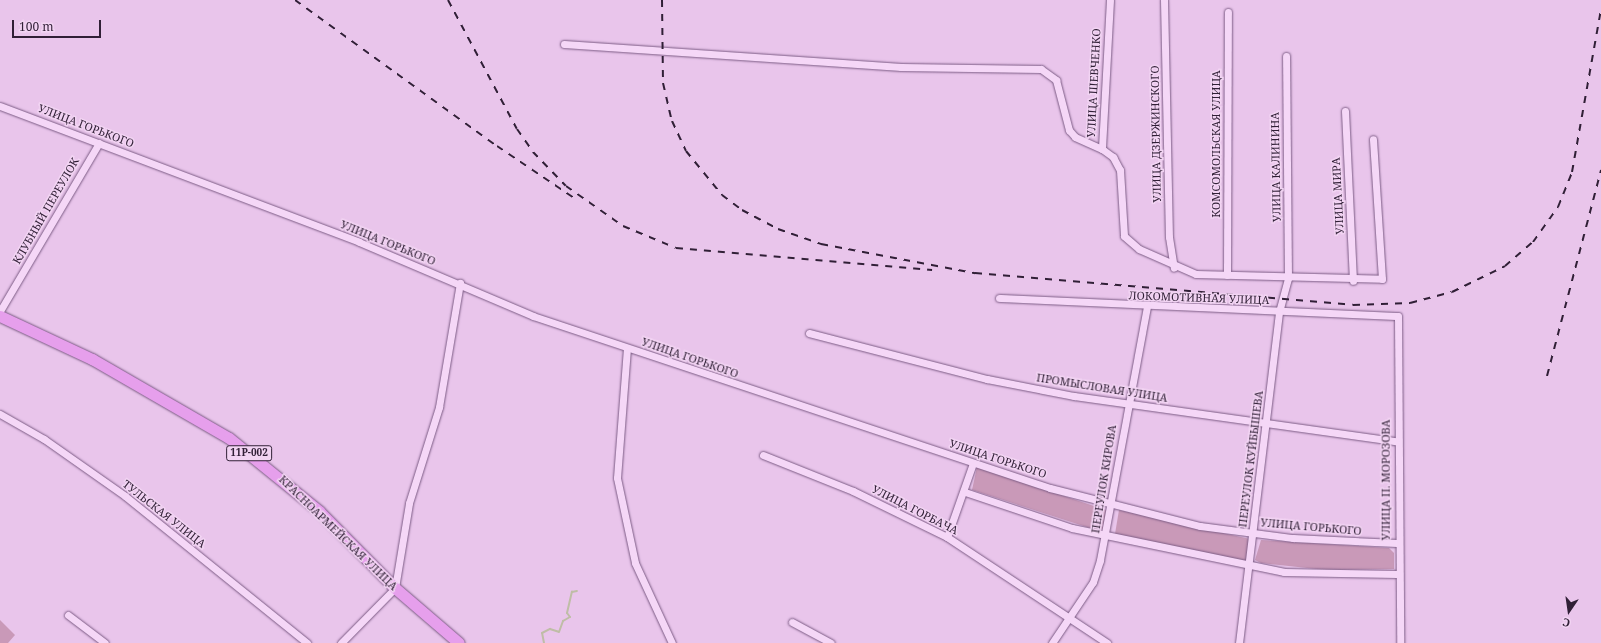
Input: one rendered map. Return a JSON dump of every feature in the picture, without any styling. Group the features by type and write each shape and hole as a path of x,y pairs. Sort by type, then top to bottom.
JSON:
{"main road":[{"name":"КРАСНОАРМЕЙСКАЯ УЛИЦА","path":"0,316 92,359 229,438 319,511 395,588 459,643"}],"street":[{"name":"УЛИЦА ШЕВЧЕНКО","path":"1110,0 1102,149 1113,157 1120,170 1124,236 1139,249 1174,268 1196,274 1354,281 1382,279 1373,139"},
{"name":"УЛИЦА ДЗЕРЖИНСКОГО","path":"1164,0 1169,237 1174,268"},
{"name":"КОМСОМОЛЬСКАЯ УЛИЦА","path":"1227,275 1228,12"},
{"path":"564,44 901,67 1041,69 1056,80 1069,130 1102,149"},
{"name":"УЛИЦА КАЛИНИНА","path":"1286,56 1288,278"},
{"name":"УЛИЦА ГОРЬКОГО","path":"0,106 460,283 499,304 973,463 1112,505 1200,526 1254,534 1397,543"},
{"name":"УЛИЦА МИРА","path":"1345,111 1354,281"},
{"name":"КЛУБНЫЙ ПЕРЕУЛОК","path":"0,311 99,143"},
{"name":"ПЕРЕУЛОК КУЙБЫШЕВА","path":"1239,643 1251,566 1279,312 1288,278"},
{"path":"341,643 395,588 409,503 439,407 460,283"},
{"name":"ЛОКОМОТИВНАЯ УЛИЦА","path":"999,298 1147,307 1398,316"},
{"name":"ПЕРЕУЛОК КИРОВА","path":"1052,643 1093,582 1107,535 1128,402 1147,307"},
{"name":"УЛИЦА П. МОРОЗОВА","path":"1398,316 1396,441 1397,574 1400,643"},
{"name":"ПРОМЫСЛОВАЯ УЛИЦА","path":"810,333 987,379 1074,396 1128,402 1396,441"},
{"path":"627,348 617,478 635,563 672,643"},
{"name":"ТУЛЬСКАЯ УЛИЦА","path":"0,414 44,439 125,496 307,643"},
{"name":"УЛИЦА ГОРБАЧА","path":"763,455 853,491 947,537 1107,643"},
{"path":"947,537 965,492 973,463"},
{"path":"965,492 1072,528 1251,566 1291,573 1397,574"},
{"path":"68,615 104,643"},
{"path":"792,622 831,643"}],"shaded area":[{"path":"977,467 1106,510 1104,528 1099,531 972,490"},
{"path":"1119,510 1250,539 1249,558 1245,561 1115,534"},
{"path":"1261,540 1389,548 1394,553 1394,569 1326,570 1261,563 1255,560"},
{"path":"0,620 15,635 8,643 0,643"}],"waterway":[{"path":"544,643 542,633 550,629 559,632 563,621 570,617 567,613 572,592 577,591"}],"railway":[{"path":"295,0 497,146 577,200"},
{"path":"448,0 517,129 533,152 566,186 623,226 676,248 932,270"},
{"path":"662,0 663,83 672,121 686,151 722,195 742,210 778,229 821,244 975,273 1353,305 1410,303 1452,292 1505,266 1533,242 1558,207 1572,172 1601,9"},
{"path":"1547,376 1601,170"}]}
